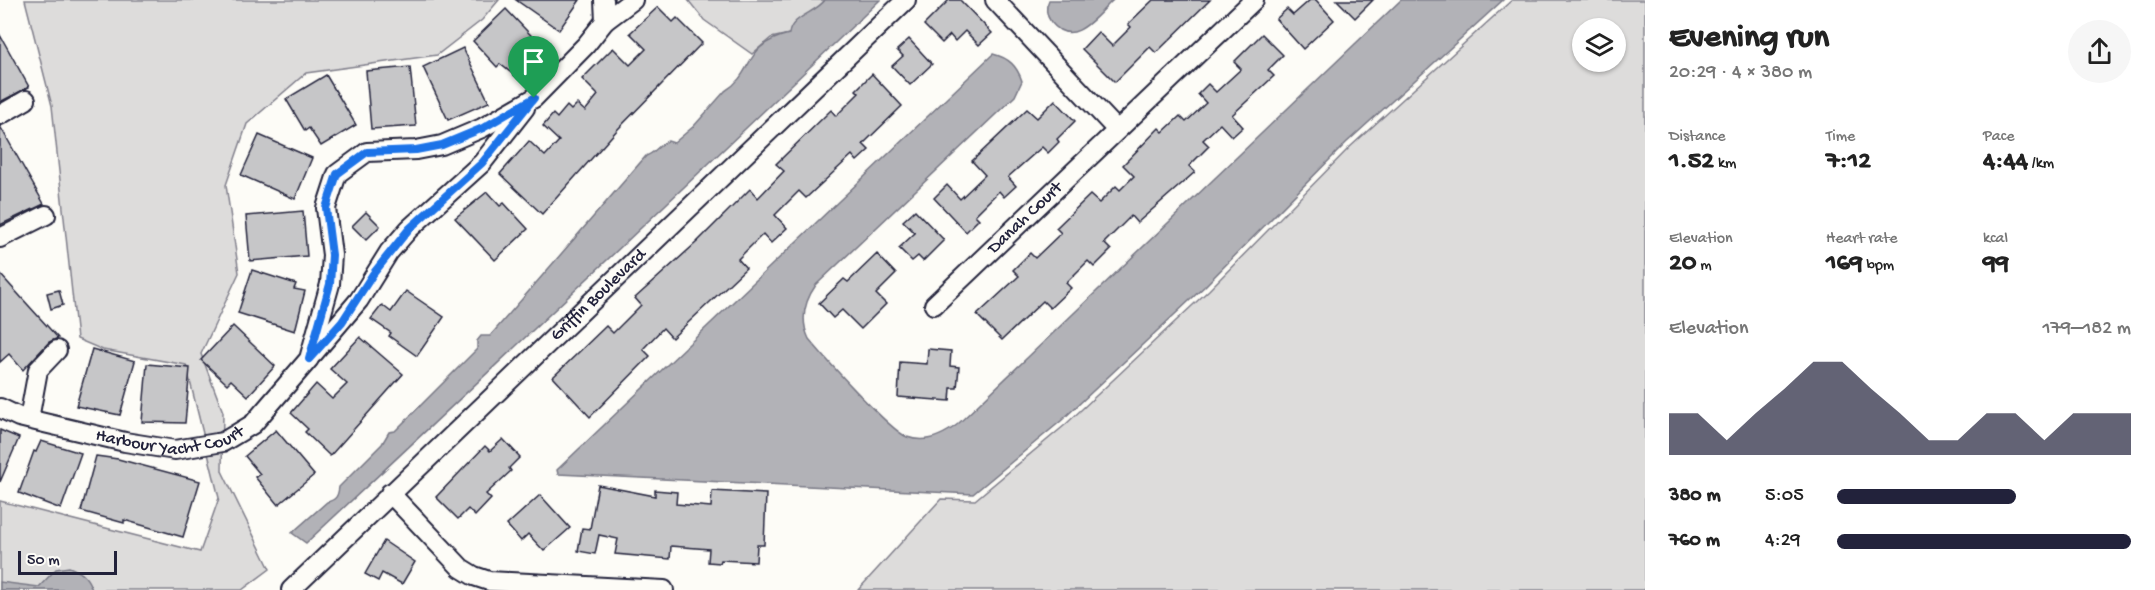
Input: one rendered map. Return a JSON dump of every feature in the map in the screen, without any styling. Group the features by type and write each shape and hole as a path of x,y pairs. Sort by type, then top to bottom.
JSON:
{"street":[{"path":"604,0 605,21"},
{"name":"Harbour Yacht Court","path":"0,408 29,419 125,442 175,450 223,442 253,424 342,322 396,245 482,163 534,98 586,45 605,21 633,0"},
{"name":"Griffin Boulevard","path":"291,590 906,0"},
{"path":"994,0 1117,130"},
{"name":"Danah Court","path":"934,305 1254,0"},
{"name":"Harbour Yacht Court","path":"309,359 330,284 332,255 326,208 337,174 367,152 416,150 442,145 483,128 534,98"},
{"path":"0,115 26,100"},
{"path":"0,238 46,215"},
{"path":"29,419 38,370 57,350"},
{"path":"390,493 461,568 474,576 489,580 664,590"}],"shaded area":[{"path":"25,0 499,0 482,20 437,55 306,73 247,124 226,185 239,273 201,354 223,412 222,471 270,569 242,590 0,590 0,501 200,552 219,498 186,365 103,350 77,339 52,106"},
{"path":"688,0 825,0 802,18 789,34 771,38 752,54 704,20"},
{"path":"825,0 880,0 306,543 292,533 327,502 334,499 339,487 382,444 389,432 395,431 477,349 477,341 481,336 490,336 646,156 665,142 674,143 694,126 741,76 763,45 789,34 794,23"},
{"path":"1049,0 1113,0 1084,27 1068,32 1059,30 1049,19 1047,9"},
{"path":"1401,0 1503,0 1346,143 1205,286 1061,421 973,494 558,474 557,470 993,54 1008,60 1018,71 1022,81 1015,96 816,285 806,305 804,318 809,339 857,392 898,431 914,439 928,439 947,432"},
{"path":"1512,0 1645,0 1645,590 858,590 941,499 975,500 1065,425 1209,290 1350,147"},
{"path":"69,567 84,576 92,590 0,590 0,582 39,587 56,569"}],"building":[{"path":"516,0 580,0 559,30"},
{"path":"949,0 960,0 992,33 979,45 965,31 955,41 950,35 942,43 924,25"},
{"path":"1153,0 1210,0 1156,53 1150,47 1115,82 1082,49 1098,32 1112,46 1131,27 1128,24"},
{"path":"1310,0 1316,0 1334,20 1303,49 1276,19 1287,9 1293,15"},
{"path":"1337,0 1373,0 1355,18"},
{"path":"658,7 673,22 677,18 702,43 618,129 542,214 500,174 529,141 545,156 559,141 543,126 553,114 557,118 567,106 571,110 577,104 585,111 598,95 582,79 613,48 630,65 646,49 630,33"},
{"path":"506,9 546,51 519,79 500,64 497,67 473,41"},
{"path":"1262,34 1283,55 1268,70 1274,76 1232,115 1243,127 1232,137 1220,124 1203,140 1209,146 1189,166 1195,172 1137,223 1131,216 1104,243 1111,250 1094,267 1088,261 1066,283 1071,288 1050,308 1043,301 1002,340 977,315 1019,276 1013,270 1030,253 1035,258 1061,233 1056,228 1090,195 1099,203 1116,186 1120,190 1134,176 1123,165 1159,128 1163,132 1180,116 1186,122 1206,103 1198,94 1208,84 1216,92 1241,69 1234,62"},
{"path":"0,35 29,87 0,102"},
{"path":"909,39 932,64 910,85 892,66 903,56 897,50"},
{"path":"463,48 489,102 448,120 423,67"},
{"path":"410,67 416,126 371,129 366,71"},
{"path":"872,74 902,106 863,144 869,150 857,161 852,155 806,198 799,191 775,215 787,228 771,243 763,234 738,259 746,268 672,338 663,328 643,349 650,356 590,417 553,377 606,326 613,333 641,305 635,298 697,242 750,189 758,198 784,171 776,164 831,110 836,116 859,93 856,90"},
{"path":"326,75 356,125 321,146 309,128 305,131 286,99"},
{"path":"1055,100 1075,121 1057,139 1059,142 1048,153 1042,147 1008,177 1016,186 1004,197 999,191 975,215 979,219 966,232 934,198 947,185 960,199 985,175 972,161 1027,109 1037,118"},
{"path":"0,126 44,204 0,225"},
{"path":"259,135 312,158 295,199 241,175"},
{"path":"487,192 500,206 504,203 528,229 495,260 455,218"},
{"path":"915,210 944,240 923,261 918,256 912,261 899,248 915,233 903,221"},
{"path":"303,211 307,256 250,261 246,216"},
{"path":"366,212 380,226 366,240 352,226"},
{"path":"877,254 896,274 876,294 886,304 861,329 842,310 833,318 819,303 844,279 848,282"},
{"path":"252,270 296,284 294,289 305,291 295,331 238,313"},
{"path":"0,274 58,338 49,342 23,370 9,354 0,362"},
{"path":"59,290 63,305 51,309 47,293"},
{"path":"406,291 444,317 417,356 389,336 391,333 371,319 382,305 391,312"},
{"path":"233,326 275,366 248,396 231,380 227,384 201,360"},
{"path":"360,337 403,374 330,456 305,432 308,429 291,413 316,384 332,399 347,384 330,369"},
{"path":"92,349 135,361 120,415 76,406"},
{"path":"928,349 951,351 950,366 959,367 957,388 951,388 950,401 898,397 900,362 927,364"},
{"path":"147,364 190,368 185,423 142,422"},
{"path":"0,430 19,438 0,482"},
{"path":"276,430 314,475 278,505 255,477 260,474 245,456"},
{"path":"503,439 520,457 509,468 511,471 486,494 491,499 475,516 468,509 458,519 436,497 485,446 490,451"},
{"path":"41,441 81,453 61,509 19,493 34,451 36,452"},
{"path":"96,456 118,459 200,481 183,537 124,520 124,523 81,511"},
{"path":"598,485 655,496 655,490 677,492 676,504 711,507 712,491 766,494 764,545 757,545 756,562 721,560 720,563 708,562 709,549 671,546 670,559 615,554 618,539 599,535 595,554 578,551 582,528 590,529"},
{"path":"540,495 570,528 544,551 528,534 521,541 507,525"},
{"path":"384,541 415,562 402,584 382,573 378,581 365,574"}],"route":[{"path":"534,98 482,163 409,229 389,252 373,274 359,300 309,359 330,284 332,255 326,208 337,174 350,162 367,152 416,150 442,145 483,128 534,98"}]}
